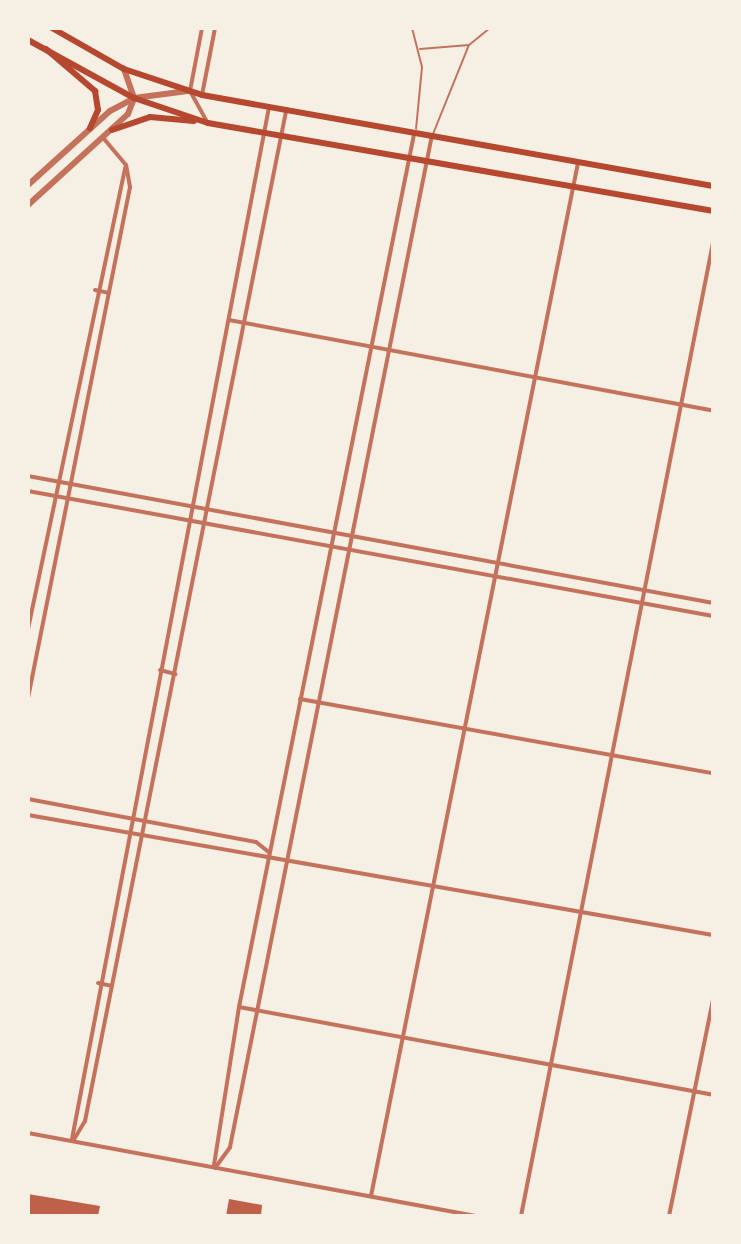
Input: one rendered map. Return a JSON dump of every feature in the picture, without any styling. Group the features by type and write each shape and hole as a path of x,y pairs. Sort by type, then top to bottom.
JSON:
{"main road":[{"path":"52,28 124,69 202,95 713,186"},
{"path":"28,40 134,98 208,123"},
{"path":"43,47 95,91 98,110 90,128"},
{"path":"112,130 150,117 208,123 713,211"}],"street":[{"path":"202,28 190,91 208,123"},
{"path":"202,95 215,28"},
{"path":"124,69 134,98"},
{"path":"28,185 90,128 134,98 190,91"},
{"path":"28,205 104,139 134,98"},
{"path":"73,1141 98,983 270,107"},
{"path":"73,1141 85,1121 287,110"},
{"path":"215,1168 213,1142 239,1007 415,132"},
{"path":"215,1168 230,1147 432,135"},
{"path":"28,698 130,187 126,165 104,139"},
{"path":"371,1196 579,161"},
{"path":"28,629 95,290 126,165"},
{"path":"521,1216 713,243"},
{"path":"95,290 109,293"},
{"path":"229,320 713,411"},
{"path":"28,476 713,603"},
{"path":"28,491 713,616"},
{"path":"28,648 38,650"},
{"path":"160,670 175,674"},
{"path":"300,699 713,773"},
{"path":"28,799 256,842 269,852"},
{"path":"28,815 252,856 269,852 713,935"},
{"path":"98,983 112,986"},
{"path":"669,1216 713,999"},
{"path":"239,1007 713,1095"},
{"path":"28,1133 478,1216"}],"lane":[{"path":"412,28 423,90 415,132"},
{"path":"432,135 469,45 490,28"},
{"path":"418,49 469,45"}],"building":[{"path":"28,1194 100,1206 98,1216 28,1216"},
{"path":"229,1199 262,1205 261,1216 226,1216"}]}
